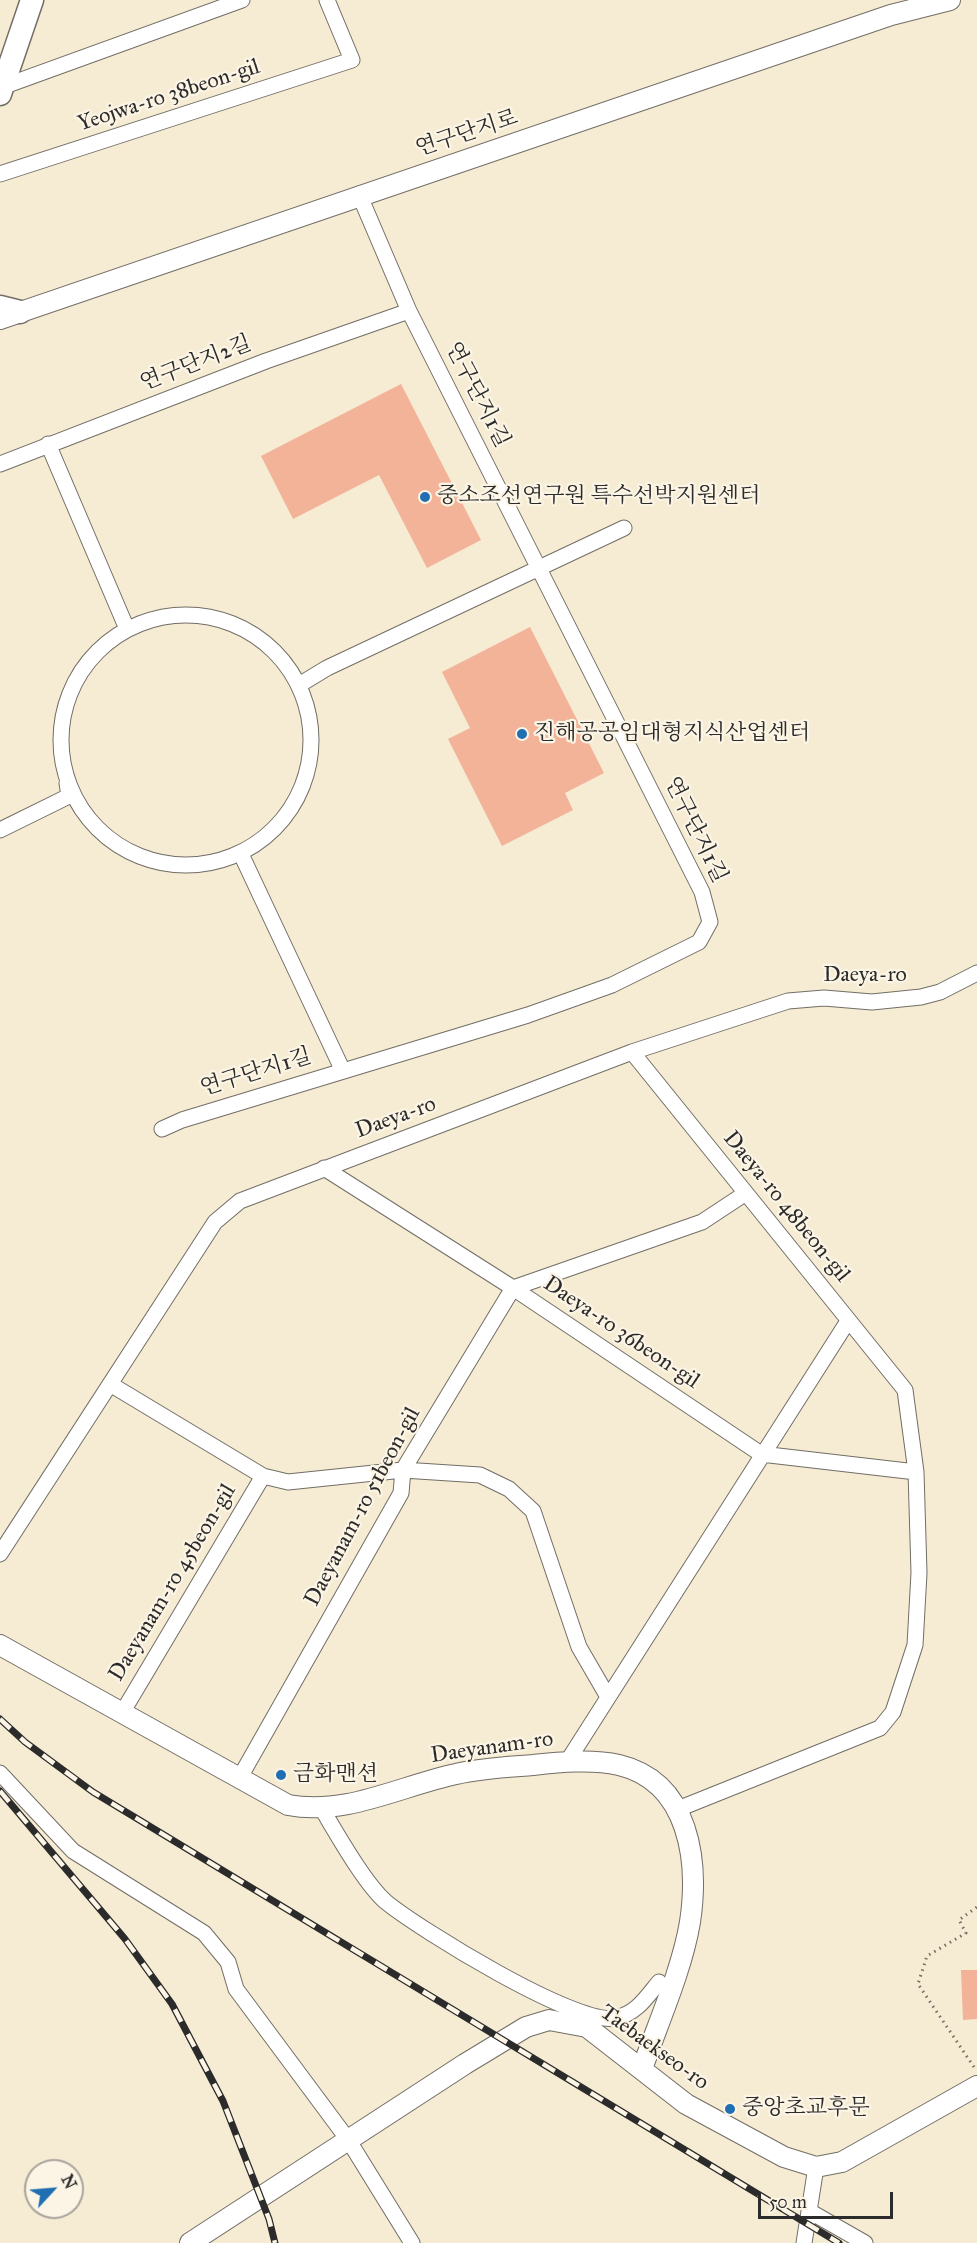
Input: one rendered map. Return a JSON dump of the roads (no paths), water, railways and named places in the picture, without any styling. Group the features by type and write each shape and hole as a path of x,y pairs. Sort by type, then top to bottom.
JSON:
{"main road":[{"path":"1,91 32,0"}],"street":[{"path":"1,91 242,0"},
{"name":"Yeojwa-ro 38beon-gil","path":"0,174 352,60 327,0"},
{"name":"연구단지로","path":"7,313 891,15 950,0"},
{"name":"연구단지1길","path":"162,1129 182,1120 528,1015 612,985 699,942 710,922 702,892 540,566 409,311 359,194"},
{"name":"연구단지2길","path":"0,464 266,361 409,311"},
{"path":"48,444 127,629"},
{"path":"299,685 327,668 624,528"},
{"path":"0,830 69,796 60,744 64,709 77,676 99,649 127,629 165,616 205,616 244,628 276,652 299,685 311,723 310,762 297,800 274,831 242,854 207,865 171,865 137,856 106,837 82,811 66,778"},
{"path":"242,854 343,1071"},
{"name":"Daeya-ro","path":"0,1554 223,1214 257,1193 632,1052 788,1001 824,999 879,1002 921,997 940,992 977,973"},
{"name":"Daeya-ro 48beon-gil","path":"632,1052 905,1389 916,1472"},
{"name":"Daeya-ro 36beon-gil","path":"324,1168 513,1288 761,1454 916,1472"},
{"path":"513,1288 702,1222 746,1193"},
{"name":"Daeyanam-ro 51beon-gil","path":"239,1779 401,1493 403,1470 513,1288"},
{"path":"567,1762 761,1454 848,1321"},
{"path":"110,1384 263,1476 288,1482 403,1470 480,1475 509,1489 533,1511 579,1647 608,1697"},
{"path":"678,1809 880,1728 893,1712 915,1645 919,1573 916,1472"},
{"name":"Daeyanam-ro 45beon-gil","path":"122,1713 263,1476"},
{"name":"Daeyanam-ro","path":"0,1645 288,1805 322,1809 367,1800 458,1773 567,1762 619,1765 647,1776 663,1789 678,1809 691,1850 693,1880 690,1923 642,2069"},
{"path":"0,1773 73,1851 204,1933 228,1962 236,1989 349,2141 412,2243"},
{"path":"322,1809 344,1846 385,1901 498,1975 573,2010 612,2019 633,2013 659,1982"},
{"name":"Taebaekseo-ro","path":"190,2243 516,2033 543,2022 561,2020 587,2026 686,2104 784,2157 816,2167"},
{"path":"804,2243 816,2167 842,2162 977,2086"},
{"path":"809,2211 865,2243"}],"railway":[{"path":"0,1719 25,1742 93,1792 839,2243"},
{"path":"0,1791 125,1939 172,2004 223,2101 269,2219 275,2243"}],"place":[{"name":"중소조선연구원 특수선박지원센터","path":"425,497"},
{"name":"진해공공임대형지식산업센터","path":"522,734"},
{"name":"금화맨션","path":"281,1775"},
{"name":"중앙초교후문","path":"730,2109"}]}
